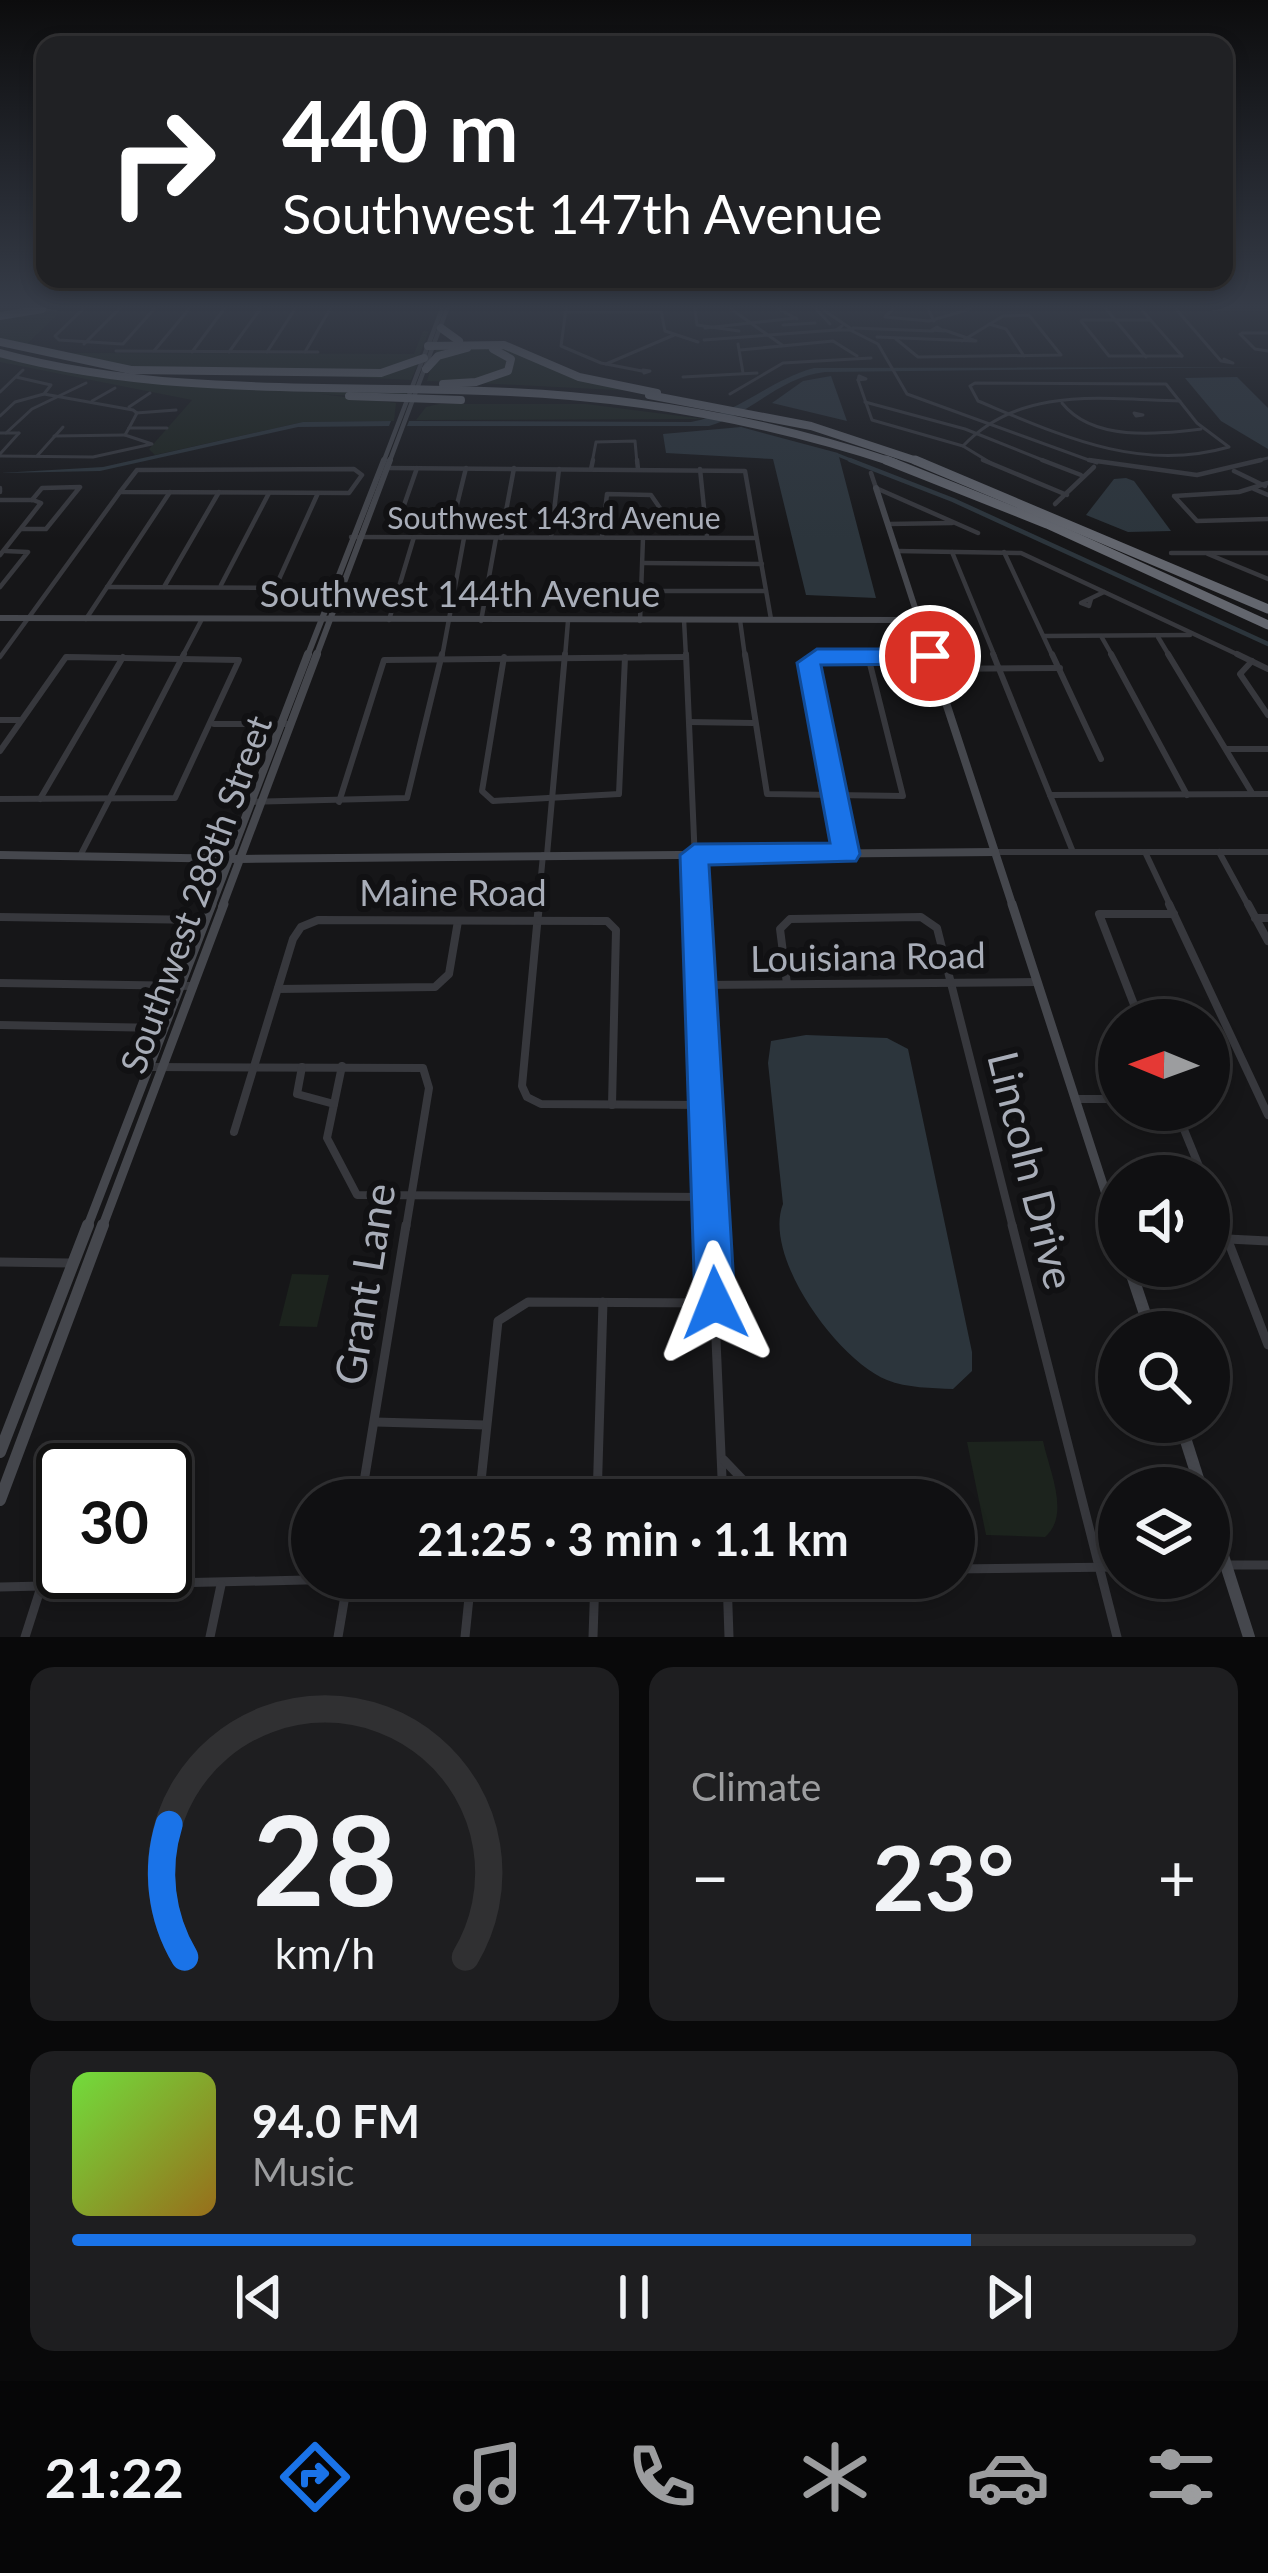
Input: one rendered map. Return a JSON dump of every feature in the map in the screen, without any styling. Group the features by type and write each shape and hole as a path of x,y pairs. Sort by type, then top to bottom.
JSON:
{"highway":[{"path":"227,385 387,399 412,399 432,392"},
{"path":"378,385 402,386"},
{"path":"392,385 685,408 734,407 902,463 1268,625"},
{"path":"387,399 399,404 403,413 441,385"},
{"path":"485,385 592,389 723,409"},
{"path":"611,385 910,455 1268,609"}],"street":[{"path":"44,394 51,385"},
{"path":"3,433 32,409 82,385"},
{"name":"Southwest 288th Street","path":"412,399 416,385"},
{"name":"Southwest 288th Street","path":"0,1500 255,802 403,413 419,385"},
{"path":"730,394 742,385"},
{"path":"860,385 872,420 963,446 970,454 1067,495"},
{"path":"899,385 914,397 1128,470 1197,475 1236,472 1268,458"},
{"path":"974,385 978,401 1136,456 1188,458 1228,446 1205,429 1167,385"},
{"path":"92,402 115,388"},
{"path":"125,435 132,410 150,393"},
{"path":"0,416 15,402 44,394 132,410 176,410"},
{"path":"1061,401 1075,415 1135,436 1205,429"},
{"path":"1132,401 1140,413"},
{"path":"963,446 973,432 1021,402 1182,401"},
{"path":"866,402 973,432 1081,475"},
{"path":"37,456 63,428"},
{"path":"129,428 166,428"},
{"path":"1,454 19,433 3,433"},
{"path":"1,454 93,457 147,447 153,440 125,435 54,436"},
{"path":"591,469 596,442 637,442 638,469"},
{"path":"1055,504 1094,467"},
{"path":"382,468 747,472 771,620"},
{"path":"397,528 417,468"},
{"path":"452,529 466,468"},
{"path":"481,621 514,469"},
{"path":"551,538 559,469"},
{"path":"700,469 707,538"},
{"path":"0,657 120,492 139,470 358,470 362,480 356,490 318,493 120,492"},
{"path":"1236,472 1267,488"},
{"path":"1236,472 1254,488"},
{"path":"871,473 1098,1170"},
{"path":"21,529 46,529 80,487 42,488 32,500"},
{"path":"876,488 978,533"},
{"path":"1267,488 1176,493 1197,521 1268,519"},
{"path":"86,619 170,492"},
{"path":"164,587 220,492"},
{"path":"0,493 41,503 2,553"},
{"path":"220,587 269,493"},
{"path":"275,588 318,493"},
{"path":"602,538 608,494 651,495 662,511 704,510"},
{"path":"888,524 956,523"},
{"name":"Southwest 143rd Avenue","path":"356,537 757,538"},
{"path":"388,621 414,537"},
{"path":"255,802 407,798 442,657 464,538"},
{"path":"640,621 643,538"},
{"path":"897,551 1022,553 1268,668"},
{"path":"0,587 28,552 2,553"},
{"path":"952,552 1072,852"},
{"path":"1004,552 1101,759"},
{"path":"1171,553 1268,553"},
{"path":"1205,553 1268,579"},
{"path":"1231,564 1225,557 1232,553"},
{"path":"643,563 762,563"},
{"path":"107,586 336,588"},
{"path":"641,591 766,591"},
{"path":"1090,599 1104,592"},
{"name":"Southwest 144th Avenue","path":"0,618 919,620"},
{"path":"80,856 202,619"},
{"path":"684,620 723,1479"},
{"path":"740,620 762,788 780,797 903,796 868,656"},
{"path":"568,621 521,1086 526,1097 541,1104 706,1105"},
{"path":"1044,636 1195,634"},
{"path":"1101,636 1187,795"},
{"path":"1158,637 1253,794"},
{"path":"846,854 812,659 930,656"},
{"path":"40,799 123,657"},
{"path":"0,751 61,661 123,657 239,660 214,724 175,798 0,799"},
{"path":"504,657 484,798 552,800 619,794 625,657"},
{"path":"339,802 384,660 686,657"},
{"path":"1252,661 1240,674 1268,715"},
{"path":"934,669 1060,668"},
{"path":"0,720 20,720"},
{"path":"689,722 753,723"},
{"path":"214,724 285,724"},
{"path":"1226,749 1268,749"},
{"path":"1050,795 1268,794"},
{"path":"1145,852 1268,1115"},
{"path":"1219,852 1268,941"},
{"path":"0,855 234,859 1268,852"},
{"path":"1133,999 1100,914 1174,914"},
{"path":"0,917 211,920"},
{"name":"Lincoln Drive","path":"787,984 780,929 790,919 922,917 937,928 1098,1564"},
{"path":"1256,918 1268,918"},
{"name":"Maine Road","path":"278,989 293,938 318,920 607,921 616,930 612,1105"},
{"path":"234,1132 278,989 422,989 443,982 459,920"},
{"path":"0,982 186,986"},
{"name":"Louisiana Road","path":"700,985 1037,982"},
{"name":"Southwest 288th Street","path":"0,1453 5,1425 163,1028 186,986"},
{"path":"0,1025 163,1028"},
{"name":"Grant Lane","path":"342,1066 402,1064 423,1068 428,1078 365,1479"},
{"path":"148,1067 342,1066 327,1138 357,1195 710,1197"},
{"path":"302,1067 297,1094 334,1104"},
{"path":"1075,1099 1098,1099"},
{"path":"1230,1239 1268,1241"},
{"path":"1230,1244 1268,1345"},
{"path":"0,1262 73,1263"},
{"path":"481,1479 498,1321 528,1302 715,1303"},
{"path":"598,1479 603,1302"},
{"path":"375,1422 486,1425"},
{"path":"5,1425 28,1425"},
{"path":"722,1457 742,1479"},
{"path":"1230,1565 1268,1565"},
{"path":"975,1569 1098,1568"},
{"path":"1230,1577 1250,1637"},
{"path":"192,1585 291,1582"},
{"path":"210,1637 221,1585"},
{"path":"0,1587 36,1587"},
{"path":"25,1637 37,1599"},
{"path":"338,1637 345,1599"},
{"path":"465,1637 469,1599"},
{"path":"593,1637 594,1599"},
{"path":"728,1599 729,1637"},
{"name":"Lincoln Drive","path":"1107,1599 1117,1637"}],"shaded area":[{"path":"118,385 408,392 402,399 320,394 396,403 394,421 303,422 155,455 149,449 192,400"},
{"path":"525,385 612,385 634,391"},
{"path":"772,385 785,385 709,426 407,426 409,421 691,422 724,412"},
{"path":"797,385 834,385 847,421 772,403"},
{"path":"1191,385 1245,385 1268,408 1268,449 1221,421"},
{"path":"586,404 704,419 416,420 426,407"},
{"path":"391,421 389,426 298,427 100,471 0,473 103,467 303,422"},
{"path":"741,427 838,453 876,598 806,595 773,459 666,453 663,434"},
{"path":"1114,479 1134,481 1171,531 1128,532 1086,515"},
{"path":"806,1035 887,1038 908,1049 972,1352 972,1371 953,1389 903,1385 868,1369 827,1330 794,1278 779,1226 783,1204 768,1063 771,1041"},
{"path":"292,1274 329,1275 317,1327 279,1326"},
{"path":"1043,1441 1057,1505 1053,1528 1045,1537 986,1535 967,1442"}],"waterway":[{"path":"838,455 858,463"},
{"path":"850,460 953,500 1268,644"}],"route":[{"path":"715,1303 694,855 846,854 809,663 817,656 930,656"}]}
